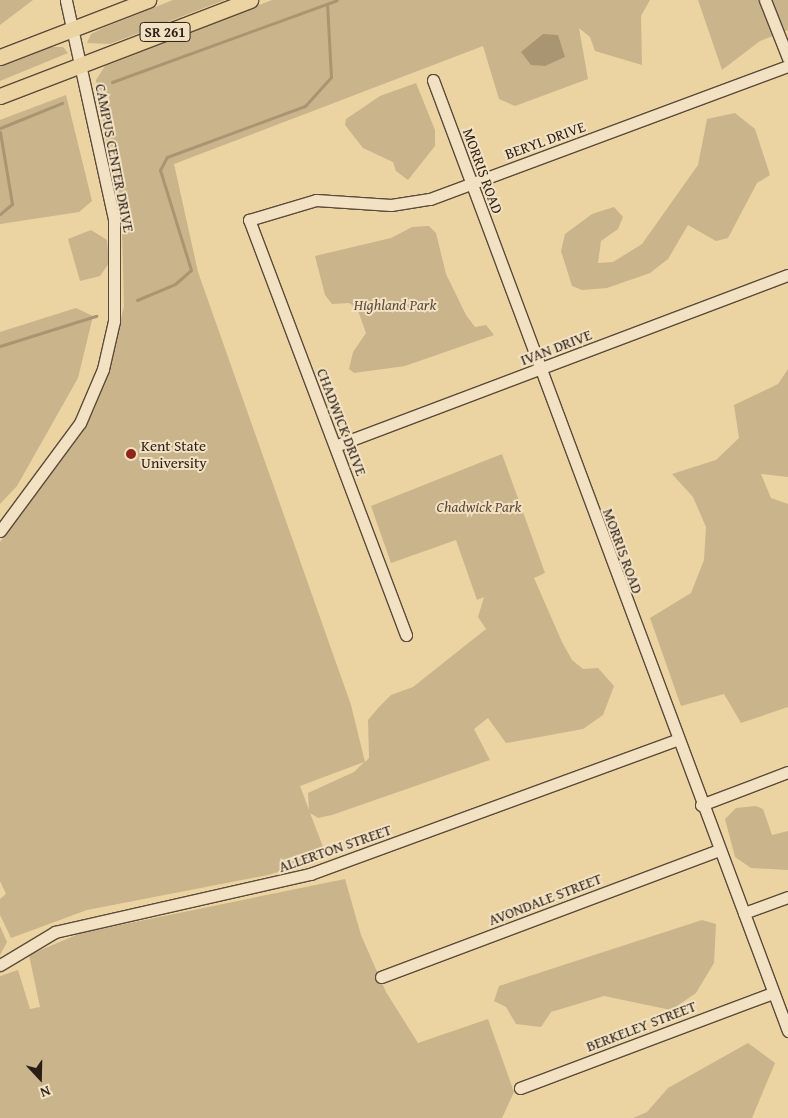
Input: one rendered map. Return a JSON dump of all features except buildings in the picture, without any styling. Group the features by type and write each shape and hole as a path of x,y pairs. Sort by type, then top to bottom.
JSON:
{"main road":[{"name":"SR 261","path":"0,57 148,0"},
{"name":"SR 261","path":"0,96 250,0"}],"street":[{"name":"CAMPUS CENTER DRIVE","path":"0,531 80,423 103,369 114,321 118,280 114,219 66,0"},
{"path":"765,0 788,58"},
{"name":"BERYL DRIVE","path":"249,220 316,200 419,202 788,66"},
{"name":"MORRIS ROAD","path":"433,80 541,368 676,740 788,1031"},
{"name":"CHADWICK DRIVE","path":"249,220 406,635"},
{"name":"IVAN DRIVE","path":"335,446 788,275"},
{"name":"ALLERTON STREET","path":"0,965 32,944 78,925 271,886 676,740"},
{"path":"701,805 788,772"},
{"name":"AVONDALE STREET","path":"381,977 719,850"},
{"path":"744,913 788,897"},
{"name":"BERKELEY STREET","path":"520,1088 773,993"}],"green space":[{"path":"0,0 33,0 0,25"},
{"path":"173,0 225,0 110,44 87,43 91,34 103,28"},
{"name":"Chadwick Park","path":"272,0 650,0 641,16 642,65 595,51 590,37 579,28 588,79 515,106 499,99 483,46 174,164 198,272 351,705 365,762 369,758 368,720 379,707 391,695 413,687 486,629 478,617 484,597 477,600 456,540 391,563 371,506 502,454 545,573 534,578 562,642 572,660 583,669 598,668 614,686 603,715 583,729 506,743 488,718 474,729 490,760 332,815 318,818 310,813 327,857 268,875 87,910 11,938 0,915 0,899 6,894 0,881 0,542 81,434 106,380 124,306 122,229 96,80 105,66","holes":["364,762 354,772 308,793 309,810 300,786"]},
{"path":"698,0 788,0 788,30 760,41 722,70"},
{"path":"45,47 63,47 68,53 0,81 0,63"},
{"path":"416,83 435,130 435,146 408,180 396,171 393,162 363,148 345,125 346,119 380,96"},
{"path":"66,95 92,201 79,212 0,224 0,120"},
{"path":"735,113 755,129 770,175 757,183 728,238 716,241 688,225 668,259 650,273 607,288 582,290 572,286 561,251 565,234 592,214 614,207 623,217 618,229 601,241 598,263 613,262 642,244 698,165 707,119"},
{"name":"Highland Park","path":"429,226 436,233 446,274 466,315 475,327 486,325 494,335 405,366 354,373 349,369 353,352 366,333 357,308 349,303 332,304 325,295 315,256 391,238 412,227"},
{"path":"91,230 107,240 109,263 100,276 80,281 68,239"},
{"path":"76,308 93,316 78,378 17,486 0,504 0,332"},
{"path":"788,369 788,477 761,474 771,498 788,504 788,707 741,723 724,694 681,706 650,618 691,593 704,560 706,527 693,497 672,474 716,460 739,438 734,405 778,384"},
{"path":"756,806 763,809 772,835 788,831 788,870 751,868 735,857 725,819 736,808"},
{"path":"345,879 361,935 386,992 418,1043 488,1019 514,1092 502,1118 0,1118 0,976 18,970 30,1009 40,1007 29,955 81,933"},
{"path":"702,920 716,924 714,963 696,993 671,1010 604,996 551,1012 541,1027 516,1024 506,1007 494,1001 499,986"},
{"path":"0,926 7,942 0,955"},
{"path":"748,1043 775,1063 752,1118 633,1118 647,1112 668,1088"}],"shaded area":[{"path":"543,34 558,35 565,57 545,66 531,65 521,52"}],"waterway":[{"path":"112,82 337,0"},
{"path":"137,300 175,284 191,270 160,170 167,157 305,106 331,77 327,4"},
{"path":"0,128 62,103"},
{"path":"0,132 12,204 0,214"},
{"path":"0,346 96,316"}],"place":[{"name":"Kent State University","path":"131,454"}]}
